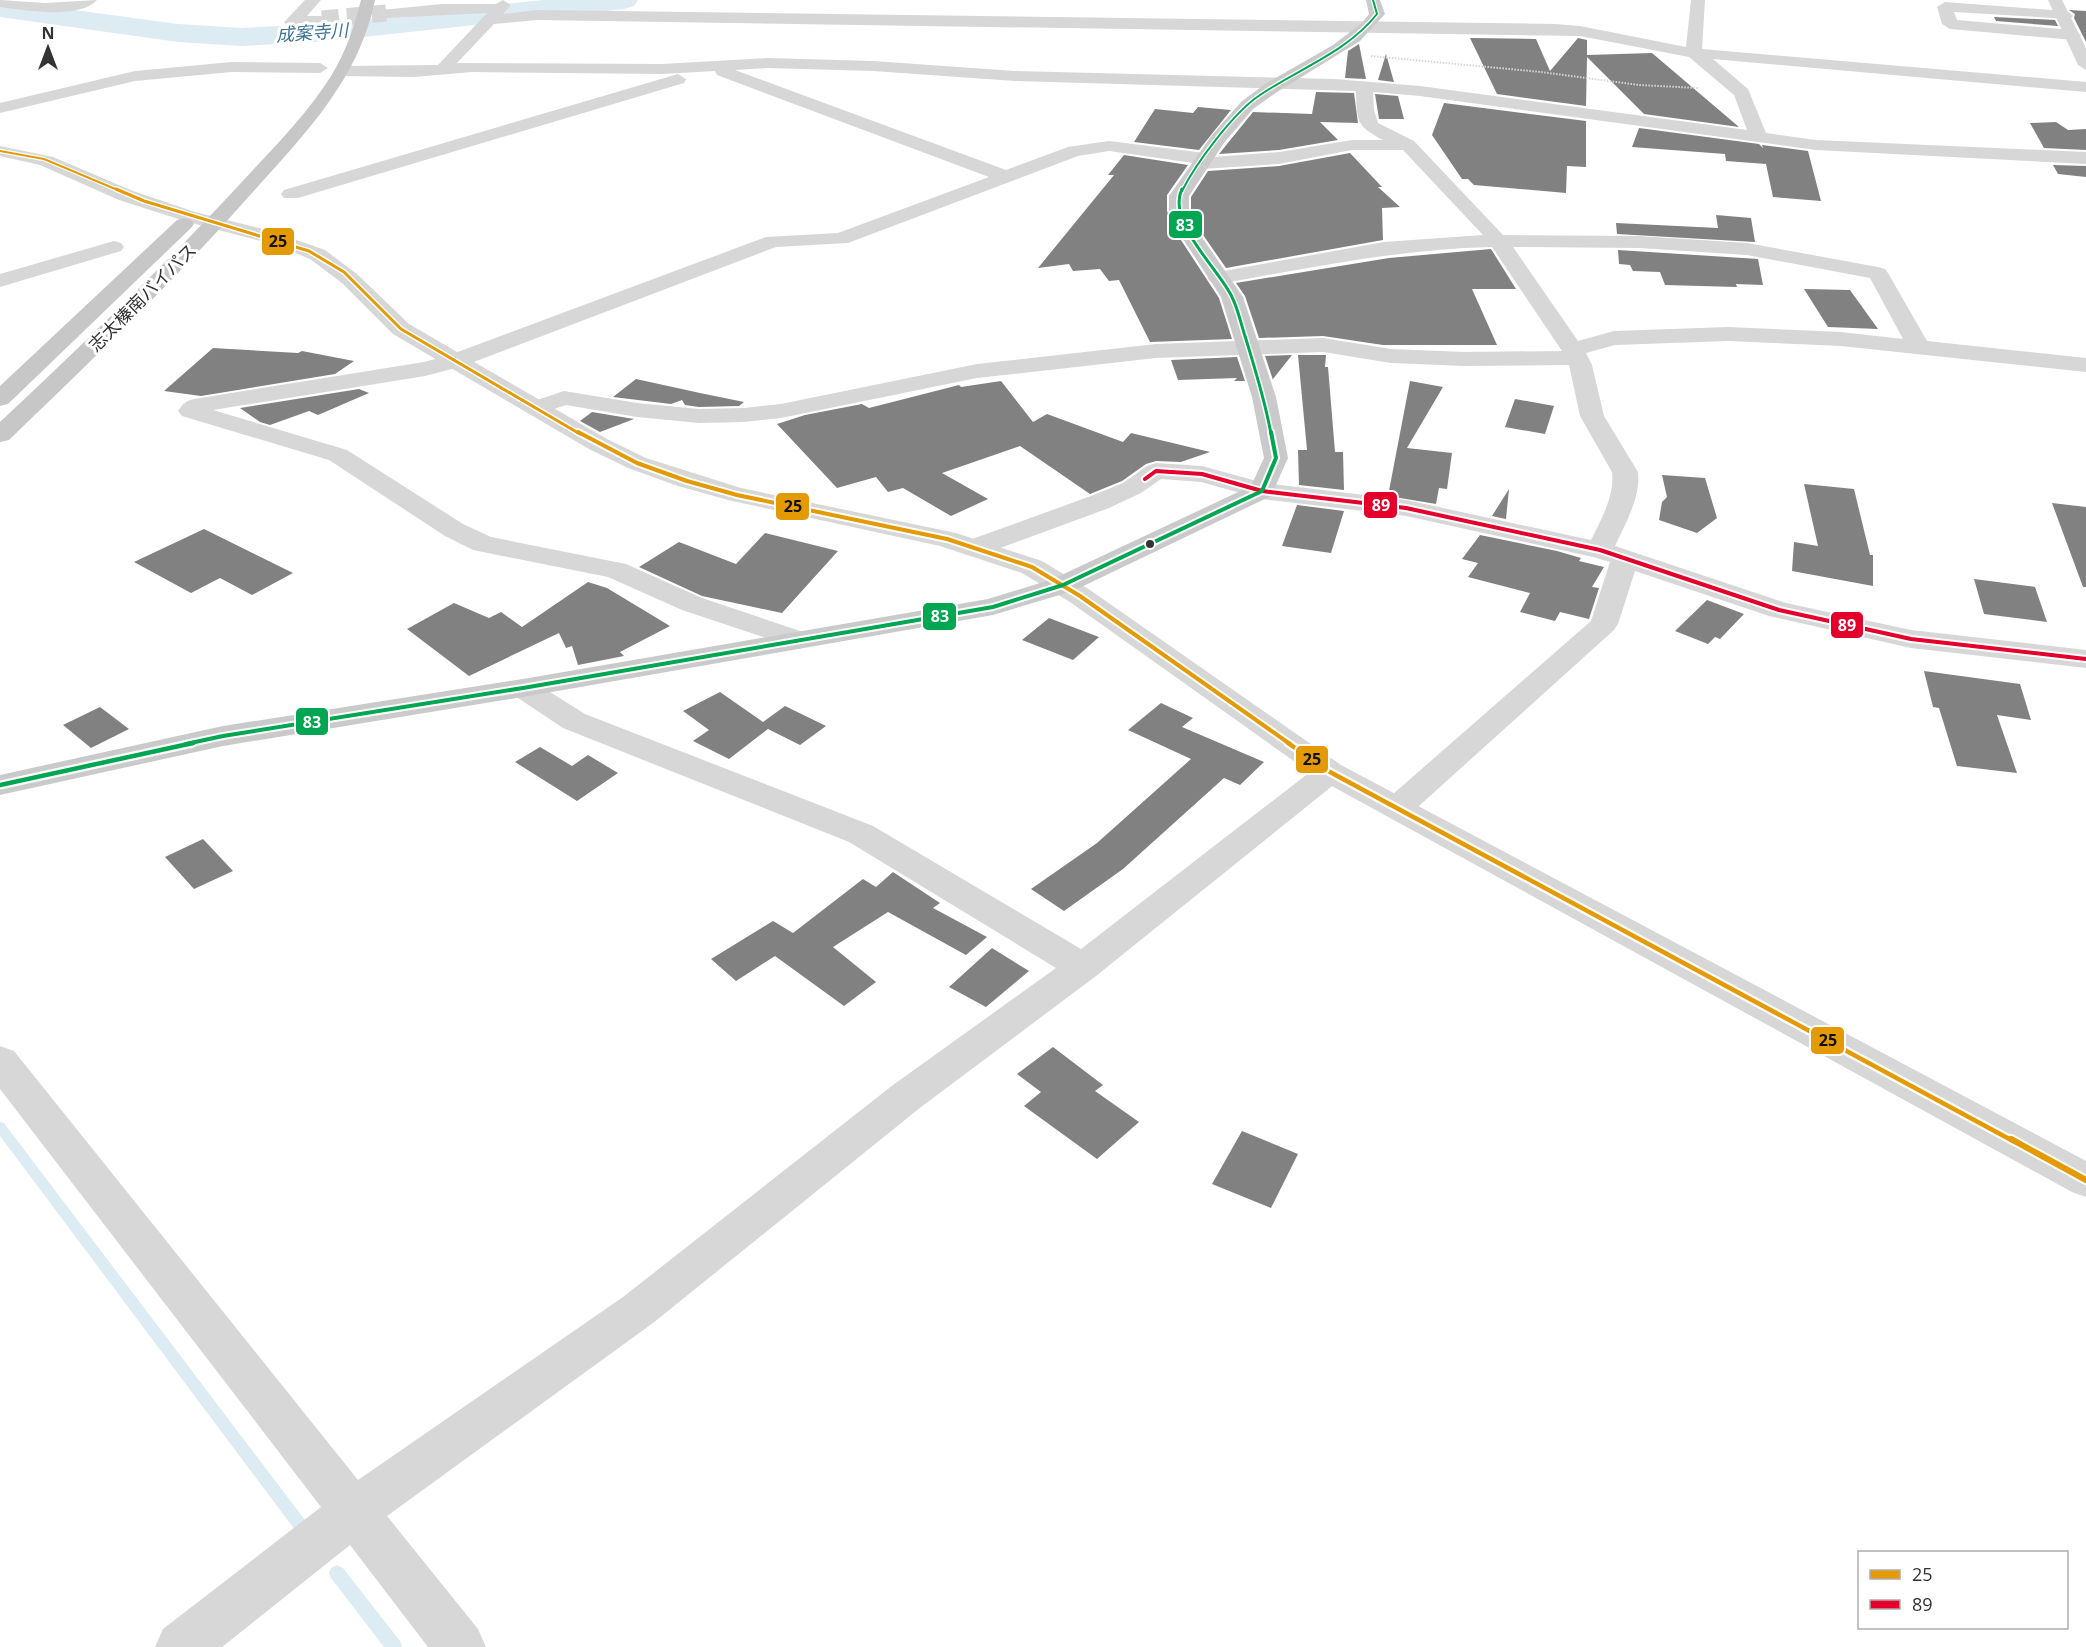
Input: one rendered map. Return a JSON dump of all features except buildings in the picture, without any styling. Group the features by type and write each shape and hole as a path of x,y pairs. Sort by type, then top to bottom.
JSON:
{"highway":[{"name":"志太榛南バイパス","path":"0,399 310,117 342,71 361,29 368,0"},
{"path":"306,86 320,68 329,49"},
{"name":"志太榛南バイパス","path":"0,435 100,340 204,214"}],"main road":[{"path":"0,785 223,736 523,688 993,607 1063,585 1262,491 1276,458 1264,397 1232,297 1189,233 1179,210 1179,196 1184,186 1239,114 1255,98 1335,50 1372,12"}],"street":[{"path":"0,2 48,9 68,8 90,0"},
{"path":"314,0 292,22 322,19"},
{"path":"1694,53 1698,0"},
{"path":"386,13 504,4"},
{"path":"441,71 504,4"},
{"path":"2073,35 1950,24 1945,7 2059,6 2073,35 2086,65"},
{"path":"488,21 537,15 1083,17 1372,12 1581,31 1694,53 2086,87"},
{"path":"1082,44 1083,17"},
{"path":"1694,53 1742,93 1759,138"},
{"path":"342,71 441,71 472,67 662,69 768,63 873,66 1015,76 1082,71 1279,84 1364,86 1420,91 1816,144 2086,158"},
{"path":"0,108 135,76 232,67 320,68"},
{"path":"291,194 713,67 1005,176"},
{"path":"1364,86 1365,110 1370,126 1408,145 1497,241 1576,354 1584,371 1586,401 1593,420 1626,473 1626,487 1613,555 1604,624 1397,808"},
{"path":"799,640 692,604 616,570 483,544 454,530 338,455 190,411 194,406 231,399 425,369 455,361 774,241 840,239 1005,176 1090,147 1137,148 1203,161 1278,158 1352,146 1408,145"},
{"path":"0,151 44,159 80,173 118,192 204,214 309,251 350,277 383,315 401,329 598,444 637,463 687,482 737,495 947,538 1032,567 1063,585 1330,772 2086,1180"},
{"path":"1218,278 1384,248 1447,242 1639,242 1747,249 1878,273 1919,347"},
{"path":"0,281 114,247"},
{"path":"536,408 564,398 637,410 699,416 744,415 781,411 997,368 1156,351 1249,347 1323,345 1391,356 1443,358 1576,354 1614,338 1728,334 1841,339 2086,365"},
{"path":"974,548 1132,488 1156,471 1202,474 1262,491 1406,508 1613,555 1779,610 1900,637 2086,659"},
{"path":"523,688 574,721 861,834 1083,967"},
{"path":"181,1647 353,1512 639,1310 907,1096 1083,967 1330,772"},
{"path":"0,1061 460,1647"}],"path":[{"path":"1335,50 1415,63 1500,68 1682,89 1736,88"}],"waterway":[{"name":"成案寺川","path":"0,8 178,33 241,37 316,33 624,0"},
{"path":"0,1127 303,1529"},
{"path":"337,1573 394,1647"}],"tunnel":[{"path":"322,19 386,13"}],"transit line":[{"name":"83","path":"0,785 223,736 523,688 993,607 1063,585 1262,491 1276,458 1264,397 1232,297 1189,233 1179,210 1179,196 1237,115 1257,97 1354,38 1377,14 1373,0"},
{"name":"25","path":"0,151 44,159 144,201 309,251 344,272 401,329 598,444 637,463 687,481 737,495 947,539 1032,567 1080,596 1330,772 2086,1180"},
{"name":"89","path":"1145,479 1156,471 1202,474 1262,491 1406,508 1600,550 1779,610 1911,639 2086,659"}]}
